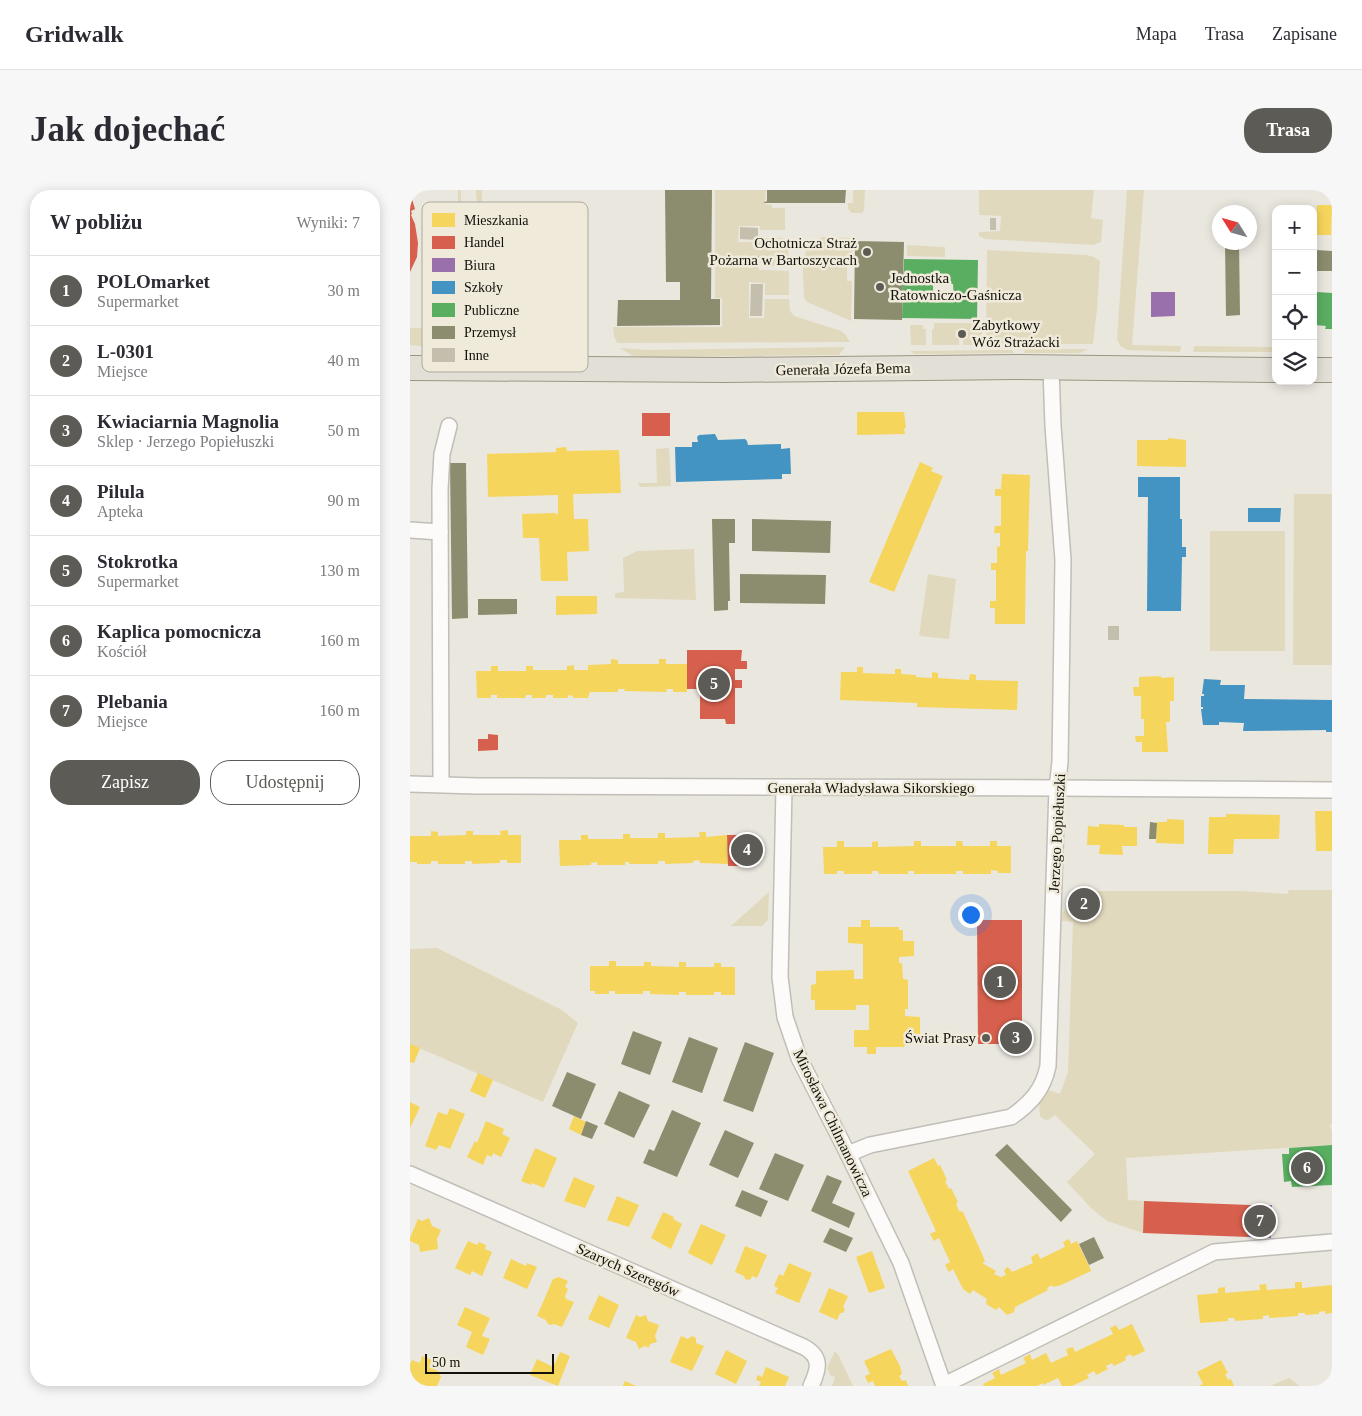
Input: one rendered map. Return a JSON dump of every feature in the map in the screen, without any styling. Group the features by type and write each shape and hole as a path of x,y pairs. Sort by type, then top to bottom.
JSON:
{"main road":[{"name":"Generała Józefa Bema","path":"588,370 1051,368 1272,370"},
{"path":"1317,370 1332,370"}],"street":[{"name":"Jerzego Popiełuszki","path":"848,1154 870,1145 1011,1117 1023,1109 1037,1094 1045,1081 1048,1066 1057,788 1060,762 1063,560 1053,426 1051,368"},
{"path":"441,784 440,532 442,454 449,426"},
{"path":"410,530 440,532"},
{"name":"Generała Władysława Sikorskiego","path":"410,784 784,788 1332,790"},
{"name":"Mirosława Chilmanowicza","path":"784,788 780,977 785,1017 799,1058 901,1263 944,1385"},
{"name":"Szarych Szeregów","path":"410,1174 804,1347 811,1351 818,1363 812,1386"},
{"path":"944,1385 1214,1252 1332,1242"}],"shaded area":[{"path":"458,190 461,190 461,202 458,202"},
{"path":"476,190 482,190 482,202 478,202"},
{"path":"715,190 766,190 765,204 772,205 772,208 785,208 785,230 760,230 760,226 739,226 738,242 760,242 760,238 784,238 788,243 789,266 763,266 764,257 754,256 754,267 759,267 759,270 789,271 789,295 765,295 765,283 749,282 749,318 764,318 765,299 789,299 790,311 794,316 841,331 850,342 617,343 613,327 722,327 722,298 715,298"},
{"path":"853,190 865,190 864,210 862,213 852,213 848,209 848,203 853,203"},
{"path":"979,190 1094,190 1091,218 1103,220 1101,242 1093,245 985,239 979,236 979,232 1000,231 1001,216 979,215"},
{"path":"1127,190 1144,190 1132,345 1181,346 1180,352 1127,350 1120,346 1117,339"},
{"path":"823,237 852,238 852,266 847,266 847,281 852,281 851,321 807,302 804,298 803,262 805,253 814,240"},
{"path":"907,245 945,247 945,257 907,256"},
{"path":"987,250 1087,255 1100,261 1093,344 986,344"},
{"path":"934,323 982,323 982,345 963,345 963,338 968,338 968,331 956,330 955,337 959,338 959,345 932,345"},
{"path":"910,325 923,325 923,329 926,329 926,345 911,345"},
{"path":"410,328 422,328 422,346 410,345"},
{"path":"1194,346 1272,347 1272,352 1193,352"},
{"path":"845,347 839,355 645,357 633,356 620,348 648,350"},
{"path":"1025,349 1088,349 1080,353 1024,353"},
{"path":"1012,350 1014,353 914,354 911,351"},
{"path":"669,448 671,486 640,487 638,483 657,483 656,449"},
{"path":"1294,494 1332,494 1332,665 1293,665"},
{"path":"1210,531 1285,531 1285,651 1210,651"},
{"path":"694,549 696,600 615,598 615,593 624,592 623,558 637,551"},
{"path":"928,574 956,579 949,639 919,636"},
{"path":"1289,890 1332,890 1332,1124 1330,1125 1332,1145 1126,1158 1128,1200 1144,1201 1143,1233 1107,1221 1091,1208 1067,1182 1095,1154 1055,1115 1048,1120 1040,1116 1039,1103 1049,1090 1060,1094 1068,1072 1073,922 1062,921 1062,913 1065,910 1092,911 1092,897 1075,896 1075,891 1242,891 1287,894"},
{"path":"769,892 768,920 762,926 731,926"},
{"path":"437,948 562,1010 578,1023 543,1102 410,1044 410,949"},
{"path":"835,1351 853,1386 832,1386 835,1377 830,1375 827,1368"},
{"path":"1289,1378 1300,1386 1270,1386"}],"building: Mieszkania":[{"path":"1317,205 1332,205 1331,235 1317,235"},
{"path":"857,412 904,412 905,434 857,435"},
{"path":"1168,438 1186,440 1186,467 1137,466 1137,440 1168,440"},
{"path":"566,447 567,451 619,450 621,493 573,494 574,519 588,519 589,551 567,552 568,581 541,581 539,538 523,538 522,514 558,514 558,495 488,497 487,454 556,452 556,448"},
{"path":"920,462 933,468 931,471 943,476 894,592 869,582"},
{"path":"1002,474 1030,475 1025,624 995,624 995,608 990,608 990,601 996,601 996,570 991,570 991,563 997,563 997,546 1000,547 1000,533 994,533 995,526 1001,526 1001,496 995,496 995,489 1001,489"},
{"path":"556,596 597,596 597,614 556,615"},
{"path":"611,659 618,660 618,664 659,664 659,659 666,659 666,664 687,664 687,692 673,692 673,689 666,689 667,692 624,691 625,689 618,689 618,692 590,692 588,698 573,698 573,696 568,695 568,698 553,698 553,695 546,695 546,698 532,698 532,695 526,695 525,698 497,698 497,695 491,695 491,698 477,698 476,671 491,671 491,666 498,666 498,671 526,671 526,666 533,666 533,670 567,670 567,666 574,665 574,670 588,670 588,665 611,664"},
{"path":"857,667 863,667 863,673 895,674 895,669 901,669 901,674 916,675 916,677 932,678 932,672 938,673 938,678 969,680 970,674 976,675 976,680 1018,681 1017,710 917,707 917,703 840,700 841,672 857,672"},
{"path":"1161,676 1161,678 1174,677 1174,701 1170,701 1170,722 1166,722 1168,752 1142,752 1142,742 1136,742 1135,736 1144,736 1144,719 1141,719 1141,696 1134,696 1133,687 1139,687 1139,677"},
{"path":"1315,811 1332,811 1332,851 1316,851"},
{"path":"1226,814 1280,815 1279,839 1234,839 1233,854 1208,854 1209,817 1226,817"},
{"path":"1167,819 1184,820 1184,844 1156,843 1157,822 1167,822"},
{"path":"1099,824 1137,827 1137,846 1122,846 1123,855 1099,854 1100,845 1087,845 1088,826 1099,827"},
{"path":"508,830 508,835 521,835 521,863 507,863 507,860 500,860 500,863 472,864 472,861 465,861 465,864 438,864 438,861 431,861 431,864 410,862 410,836 431,836 431,831 438,832 438,836 466,835 466,831 473,831 473,835 501,835 500,831"},
{"path":"699,832 706,832 706,837 727,835 728,864 700,863 699,860 693,861 693,863 665,864 665,861 658,861 658,864 629,864 629,862 625,862 625,865 597,865 597,862 591,863 591,865 560,866 559,840 581,840 581,835 588,835 588,839 623,839 623,834 630,834 630,838 658,838 658,833 665,833 665,838 700,837"},
{"path":"837,841 844,841 844,847 872,847 872,842 878,841 878,847 914,846 914,841 921,841 921,846 956,846 956,841 962,841 963,846 990,846 990,841 997,841 997,846 1011,846 1011,873 998,873 998,871 991,870 991,874 963,874 963,871 956,871 956,874 914,874 914,871 908,871 908,874 879,874 878,871 872,871 872,874 844,874 844,871 837,871 837,874 824,874 823,847 837,847"},
{"path":"861,920 870,920 870,927 899,927 899,930 903,930 903,941 914,941 914,956 899,957 899,963 902,963 903,979 908,980 908,1009 905,1009 905,1016 920,1017 920,1034 909,1034 908,1045 904,1047 876,1047 876,1054 867,1054 867,1047 854,1047 854,1030 869,1030 869,1005 856,1005 856,1010 815,1010 815,1000 811,1000 811,985 816,984 816,971 854,970 854,979 863,979 863,944 848,943 848,927 861,927"},
{"path":"609,961 616,961 616,966 644,966 644,962 651,962 651,966 679,967 679,962 686,962 686,967 714,967 714,963 721,963 721,967 735,967 735,995 721,995 721,992 714,992 714,995 686,995 686,992 679,992 679,995 650,994 650,991 643,991 643,994 615,994 615,991 609,991 609,994 595,994 595,991 590,991 590,966 609,966"},
{"path":"410,1044 420,1048 414,1063 410,1062"},
{"path":"478,1073 493,1080 485,1098 470,1091"},
{"path":"410,1102 420,1107 410,1128"},
{"path":"450,1108 465,1114 450,1149 439,1145 436,1150 425,1146 438,1112 447,1115"},
{"path":"574,1116 586,1122 581,1135 569,1129"},
{"path":"486,1121 504,1129 502,1134 510,1138 501,1157 493,1153 492,1157 487,1155 483,1165 467,1157 475,1141 477,1143"},
{"path":"535,1148 557,1158 544,1188 521,1181"},
{"path":"934,1158 938,1166 940,1165 947,1180 945,1181 958,1202 956,1204 959,1211 963,1212 983,1256 985,1262 982,1263 996,1271 994,1274 1001,1277 1006,1275 1004,1271 1007,1267 1012,1272 1033,1263 1031,1257 1038,1253 1040,1259 1065,1247 1063,1242 1069,1239 1071,1244 1077,1241 1091,1271 1061,1285 1053,1287 1052,1285 1047,1288 1048,1290 1015,1307 1014,1312 1007,1315 999,1307 996,1310 986,1304 987,1299 973,1290 970,1294 963,1289 953,1269 949,1272 945,1265 950,1262 939,1238 934,1241 930,1234 936,1231 908,1171"},
{"path":"574,1177 595,1186 585,1208 564,1201"},
{"path":"617,1196 639,1205 629,1227 607,1220"},
{"path":"663,1212 674,1217 673,1219 682,1224 671,1249 651,1238"},
{"path":"429,1218 432,1226 441,1230 437,1239 438,1249 420,1252 419,1245 410,1241 410,1238 418,1219 422,1221"},
{"path":"701,1224 726,1235 712,1265 688,1253"},
{"path":"468,1241 477,1245 479,1242 486,1245 485,1249 492,1252 482,1276 472,1271 470,1275 455,1268"},
{"path":"745,1246 767,1255 757,1278 752,1276 748,1280 735,1272"},
{"path":"872,1251 885,1288 869,1293 856,1257"},
{"path":"511,1259 526,1266 527,1263 537,1267 527,1289 503,1278"},
{"path":"789,1263 812,1273 799,1303 775,1293 778,1288 774,1286 779,1274 783,1276"},
{"path":"559,1277 568,1281 565,1287 568,1289 565,1296 566,1299 574,1302 562,1327 554,1324 550,1325 546,1320 537,1316 553,1279"},
{"path":"1295,1282 1302,1282 1302,1288 1332,1285 1332,1313 1325,1314 1325,1311 1319,1312 1319,1314 1305,1315 1305,1313 1298,1313 1298,1316 1269,1318 1269,1315 1263,1316 1263,1319 1235,1321 1234,1318 1228,1318 1228,1321 1200,1323 1197,1295 1218,1293 1218,1288 1225,1287 1225,1293 1260,1290 1259,1285 1266,1284 1267,1290 1295,1288"},
{"path":"829,1288 848,1296 843,1307 845,1309 843,1313 840,1313 837,1320 819,1312"},
{"path":"599,1295 619,1305 609,1328 588,1319"},
{"path":"465,1307 490,1318 482,1336 490,1339 483,1355 466,1347 472,1332 457,1325"},
{"path":"636,1315 640,1317 646,1315 648,1321 659,1325 655,1336 657,1342 650,1344 649,1348 645,1346 639,1349 636,1342 626,1338"},
{"path":"1132,1324 1145,1351 1132,1357 1131,1354 1125,1357 1126,1360 1114,1366 1112,1363 1106,1366 1108,1369 1096,1375 1094,1371 1087,1375 1089,1378 1072,1386 1062,1386 1058,1378 1037,1386 984,1386 983,1384 995,1378 992,1373 999,1369 1001,1375 1026,1363 1023,1358 1030,1354 1032,1360 1046,1353 1051,1363 1068,1355 1066,1350 1069,1348 1073,1347 1075,1352 1113,1334 1110,1328 1116,1325 1119,1330"},
{"path":"681,1336 688,1339 692,1336 696,1338 696,1343 704,1346 692,1371 670,1362"},
{"path":"891,1349 900,1366 902,1374 899,1376 902,1381 906,1380 908,1386 875,1386 873,1381 868,1383 865,1376 870,1374 864,1361"},
{"path":"726,1350 747,1361 736,1384 715,1374"},
{"path":"560,1352 570,1356 558,1386 530,1375 537,1359 553,1367"},
{"path":"422,1356 432,1360 429,1367 438,1371 441,1377 437,1386 410,1386 410,1364 412,1360 420,1363"},
{"path":"1221,1360 1228,1373 1225,1374 1228,1380 1231,1379 1234,1386 1199,1386 1203,1384 1197,1372"},
{"path":"766,1367 789,1377 785,1386 759,1386 761,1382 756,1380 758,1375 762,1377"},
{"path":"625,1381 636,1386 623,1386"}],"building: Handel":[{"path":"410,192 415,209 411,211 411,215 415,224 418,243 417,257 410,272"},
{"path":"642,413 670,413 670,436 642,436"},
{"path":"687,650 742,650 741,661 747,661 747,669 735,669 735,680 742,680 742,688 735,688 735,724 726,724 725,719 700,719 700,689 687,689"},
{"path":"488,734 498,735 498,750 478,751 478,739 488,739"},
{"path":"727,835 752,835 752,866 728,866"},
{"path":"977,920 1022,920 1022,1044 978,1044"},
{"path":"1144,1201 1250,1205 1248,1237 1143,1233"}],"building: Biura":[{"path":"1151,292 1175,292 1175,316 1151,317"},
{"path":"1250,1205 1272,1205 1271,1238 1248,1237"}],"building: Szkoły":[{"path":"715,434 718,440 745,439 748,445 781,444 781,449 790,448 791,474 782,474 782,479 676,482 675,447 692,447 692,442 698,442 697,437 699,435"},
{"path":"1138,477 1180,477 1182,547 1186,547 1186,557 1182,557 1181,611 1147,611 1148,497 1138,497"},
{"path":"1248,508 1281,508 1280,522 1248,522"},
{"path":"1204,679 1221,680 1220,685 1245,685 1244,699 1332,700 1332,732 1326,732 1326,730 1243,731 1244,723 1219,722 1219,725 1203,725 1201,696 1204,696 1202,694"}],"building: Publiczne":[{"path":"904,259 978,260 977,319 902,318","holes":["933,284 953,284 954,299 933,299"]},
{"path":"1317,292 1332,293 1332,329 1325,329 1326,326 1317,325"},
{"path":"1332,1145 1332,1185 1292,1187 1291,1181 1284,1182 1282,1154 1289,1154 1289,1148"}],"building: Przemysł":[{"path":"665,190 712,190 711,299 720,299 720,325 617,326 618,300 680,300 680,282 666,282"},
{"path":"767,190 846,190 845,203 763,203 767,201"},
{"path":"855,241 904,242 902,320 854,319"},
{"path":"1225,250 1239,250 1240,315 1226,316"},
{"path":"1317,250 1332,251 1332,271 1317,271"},
{"path":"450,463 466,463 468,618 452,619"},
{"path":"712,519 735,519 735,543 729,543 730,601 728,601 728,610 714,611"},
{"path":"752,519 831,521 830,553 752,551"},
{"path":"740,574 826,575 825,604 740,603"},
{"path":"478,599 517,599 517,614 478,615"},
{"path":"1150,822 1157,823 1156,839 1149,839"},
{"path":"633,1031 662,1042 650,1075 621,1064"},
{"path":"689,1037 718,1048 702,1093 672,1082"},
{"path":"745,1042 774,1053 753,1112 723,1101"},
{"path":"567,1072 596,1084 581,1119 552,1106"},
{"path":"619,1091 650,1105 634,1138 604,1124"},
{"path":"672,1110 701,1123 677,1177 643,1163 649,1149 654,1151"},
{"path":"586,1121 598,1126 592,1139 581,1135"},
{"path":"725,1130 754,1143 738,1178 709,1165"},
{"path":"1007,1144 1072,1210 1061,1222 995,1155"},
{"path":"775,1153 804,1165 788,1201 759,1189"},
{"path":"827,1175 842,1181 832,1203 855,1213 849,1228 811,1211"},
{"path":"742,1190 768,1201 761,1217 735,1206"},
{"path":"830,1228 853,1238 846,1252 823,1242"},
{"path":"1094,1237 1104,1258 1089,1265 1079,1244"}],"building: Inne":[{"path":"990,218 996,218 996,230 990,230"},
{"path":"740,227 758,228 758,240 740,239"},
{"path":"754,256 759,256 759,267 754,268"},
{"path":"751,284 763,284 762,316 750,316"},
{"path":"1108,626 1119,626 1119,640 1108,640"},
{"path":"1077,897 1091,897 1090,910 1077,910"}],"place":[{"name":"Ochotnicza Straż Pożarna w Bartoszycach","path":"867,252"},
{"name":"Jednostka Ratowniczo-Gaśnicza","path":"880,287"},
{"name":"Zabytkowy Wóz Strażacki","path":"962,334"},
{"name":"Stokrotka","path":"714,684"},
{"name":"Pilula","path":"747,850"},
{"name":"L-0301","path":"1084,904"},
{"name":"POLOmarket","path":"1000,982"},
{"name":"Świat Prasy","path":"986,1038"},
{"name":"Kwiaciarnia Magnolia","path":"1016,1038"},
{"name":"Kaplica pomocnicza","path":"1307,1168"},
{"name":"Plebania","path":"1260,1221"}]}
